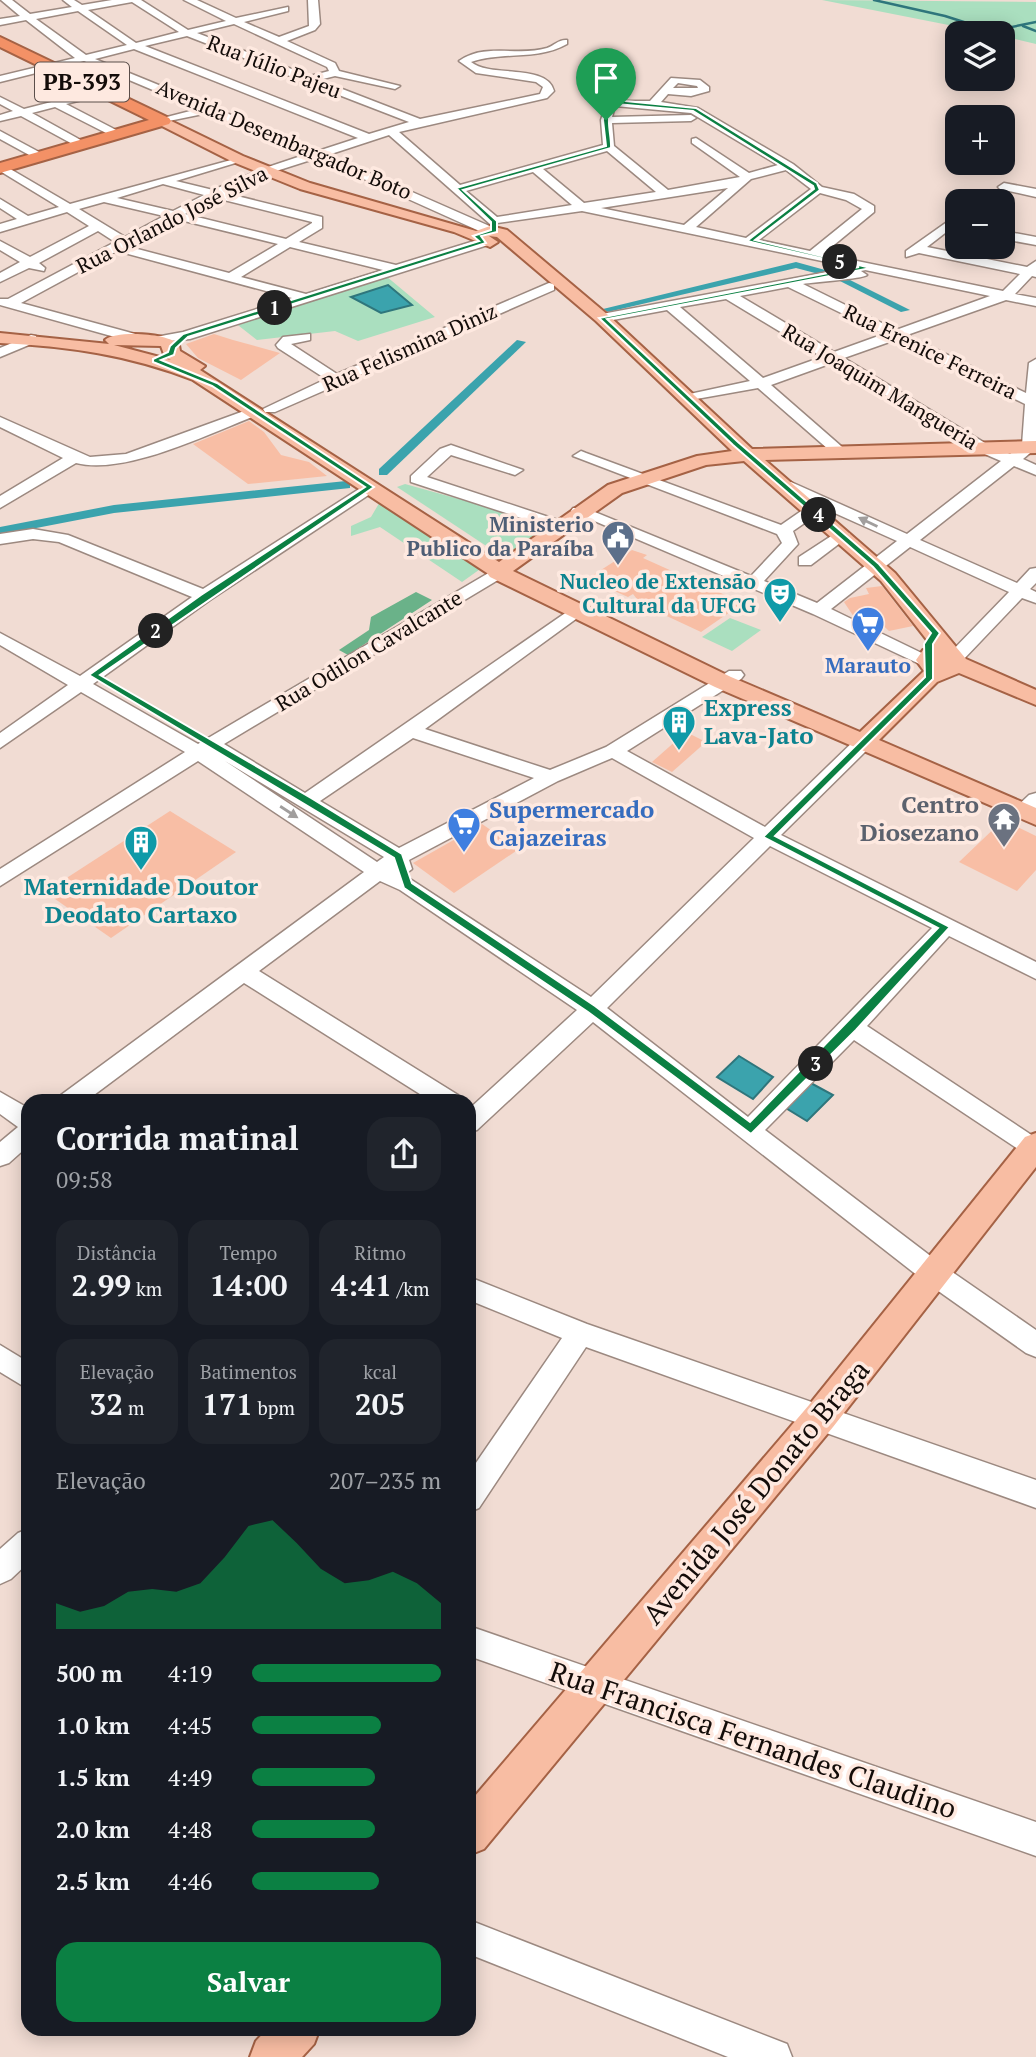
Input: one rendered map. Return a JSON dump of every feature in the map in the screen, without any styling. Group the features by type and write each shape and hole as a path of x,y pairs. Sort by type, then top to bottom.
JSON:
{"highway":[{"name":"PB-393","path":"0,41 163,121"},
{"name":"PB-393","path":"1,166 35,154 163,121"},
{"name":"PB-393","path":"1,166 163,121"}],"main road":[{"path":"163,121 266,171 340,197 490,234 602,318 742,449 785,485 821,507 842,534 876,566 940,661 1036,698"},
{"path":"490,234 706,427 742,449"},
{"path":"0,336 84,344 157,347"},
{"path":"0,336 157,347 226,381 370,487 574,612 835,722 855,736 1032,808"},
{"path":"262,410 502,570 729,678"},
{"name":"Rua Odilon Cavalcante","path":"502,570 564,527 579,511 615,489 642,478 742,449 841,453 1032,447"},
{"path":"855,736 940,661"},
{"name":"Avenida José Donato Braga","path":"476,1826 821,1416 1035,1148"},
{"path":"272,2057 291,2036"}],"street":[{"name":"Avenida Desembargador Boto","path":"6,0 80,57 318,154 490,234"},
{"path":"68,0 135,46 366,137"},
{"path":"0,22 128,0"},
{"name":"Rua Júlio Pajeu","path":"135,0 184,32 419,122"},
{"path":"189,0 331,65 335,73"},
{"path":"278,40 314,33 313,0"},
{"path":"274,1 293,13"},
{"path":"0,79 232,21 293,13 314,16"},
{"name":"Rua Orlando José Silva","path":"5,303 172,216 266,171 419,122 530,106 549,91 543,80 477,69 464,61 476,55 548,51 564,42"},
{"path":"320,60 332,50"},
{"path":"296,84 335,73 395,86"},
{"path":"236,102 284,88"},
{"path":"650,92 667,88 653,104"},
{"path":"0,118 102,92"},
{"path":"0,100 80,144"},
{"path":"664,193 609,147 606,120 611,103 653,104 694,110 789,166 809,179 818,189 850,197 870,209 812,256"},
{"path":"57,104 114,133"},
{"path":"163,121 223,106"},
{"name":"Avenida Desembargador Boto","path":"206,110 305,158 431,206"},
{"path":"606,120 652,121 700,115"},
{"path":"390,130 458,189 490,234"},
{"path":"0,134 35,154"},
{"path":"696,141 729,164 744,180"},
{"path":"458,189 609,147"},
{"path":"729,164 771,156"},
{"path":"0,228 239,159"},
{"path":"1,166 100,225 119,245 307,298"},
{"path":"5,303 157,347 395,269 490,234 581,207 744,180 789,166"},
{"path":"534,167 581,207 1036,302"},
{"path":"688,228 744,180"},
{"path":"163,181 318,220 318,225 230,278"},
{"path":"1004,187 1036,193"},
{"path":"750,241 818,189"},
{"path":"104,198 395,269"},
{"path":"0,203 26,220"},
{"path":"0,278 100,225"},
{"path":"889,272 917,249 945,231"},
{"path":"1015,237 1036,241"},
{"path":"0,245 57,278"},
{"path":"917,249 1034,270"},
{"path":"602,318 868,268"},
{"path":"690,398 761,383 1006,295 1034,270"},
{"path":"838,274 918,278"},
{"name":"Rua Erenice Ferreira","path":"792,284 1031,401"},
{"name":"Rua Felismina Diniz","path":"74,458 90,462 128,458 262,410 549,287"},
{"name":"Rua Joaquim Mangueria","path":"729,295 985,449 1036,470"},
{"path":"671,306 841,453"},
{"path":"306,337 288,340 283,345 336,380"},
{"path":"0,353 31,339"},
{"path":"819,610 1032,447 1031,401 1036,363"},
{"path":"0,421 74,458"},
{"path":"515,470 452,450 445,452 416,479 564,527"},
{"path":"581,456 783,531 789,536 790,544 754,582"},
{"path":"0,503 74,458"},
{"path":"0,742 204,596 370,487"},
{"path":"783,531 821,507 1028,594"},
{"path":"579,511 754,582 898,647 940,661 1028,594 1036,573"},
{"path":"0,516 8,522 0,530"},
{"path":"0,539 33,534 62,538 204,596"},
{"path":"805,561 842,534"},
{"name":"Rua Odilon Cavalcante","path":"0,879 204,748 502,570"},
{"path":"308,800 411,731 574,612"},
{"path":"0,622 86,679 272,790 378,872 407,885 592,1009 751,1129 936,1275 1036,1345"},
{"path":"0,638 86,679"},
{"path":"78,1094 398,857 551,777 613,751 729,678"},
{"path":"411,731 551,777"},
{"path":"476,1113 592,1009 768,837 855,736"},
{"path":"613,751 768,837 1036,971"},
{"path":"272,790 308,800 398,857 407,885"},
{"path":"751,1129 852,1027 945,927"},
{"path":"243,971 439,1094"},
{"path":"852,1027 1035,1148"},
{"path":"0,1101 21,1116"},
{"path":"0,1156 21,1138"},
{"path":"476,1291 580,1333 1036,1494"},
{"path":"476,1488 580,1333"},
{"path":"0,1357 21,1372"},
{"path":"0,1569 21,1550"},
{"name":"Rua Francisca Fernandes Claudino","path":"476,1643 1036,1839"},
{"path":"476,1940 774,2057"}],"green space":[{"path":"822,0 1036,2 1036,44 1015,39 1015,21 945,21 945,24"},
{"path":"386,276 435,317 358,341 335,331 257,340 234,322"},
{"path":"405,484 556,526 506,559 397,487"},
{"path":"381,500 483,567 462,582 380,527 351,536 351,526 371,517"},
{"path":"416,592 432,600 348,655 339,650 369,630 371,617"},
{"path":"730,618 761,630 732,651 702,637"}],"water":[{"path":"388,285 412,305 381,313 351,297"},
{"path":"739,1056 773,1077 753,1099 717,1077"},
{"path":"807,1081 833,1095 807,1121 781,1105"}],"building":[{"path":"214,334 280,353 241,380 198,358 186,344"},
{"path":"249,421 264,432 281,455 309,462 327,476 248,484 193,444"},
{"path":"632,550 647,555 643,558 743,603 701,632 641,604 633,594 628,597 587,579"},
{"path":"882,586 913,626 889,631 872,615 854,617 844,602 869,594 866,588"},
{"name":"Express Lava-Jato","path":"686,732 706,742 672,772 652,762"},
{"name":"Maternidade Doutor Deodato Cartaxo","path":"170,811 236,852 111,938 45,892"},
{"name":"Centro Diosezano","path":"1003,820 1036,836 1036,870 1017,891 959,862"},
{"name":"Supermercado Cajazeiras","path":"482,824 519,849 454,893 413,863"}],"waterway":[{"path":"874,0 945,16 992,31 1036,22"},
{"path":"1023,26 1036,31"},
{"path":"608,309 796,265 833,275"},
{"path":"839,278 905,310"},
{"path":"383,472 521,342"},
{"path":"0,531 114,509 346,485"}],"place":[{"name":"Ministerio Publico da Paraíba","path":"618,567"},
{"name":"Nucleo de Extensão Cultural da UFCG","path":"780,624"},
{"name":"Marauto","path":"868,653"},
{"name":"Express Lava-Jato","path":"679,752"},
{"name":"Centro Diosezano","path":"1004,849"},
{"name":"Supermercado Cajazeiras","path":"464,854"},
{"name":"Maternidade Doutor Deodato Cartaxo","path":"141,872"}],"route":[{"path":"615,102 694,110 809,179 818,189 750,241 868,268 602,318 736,444 888,577 936,633 928,644 931,655 927,660 930,666 929,677 768,837 945,927 852,1027 751,1129 592,1009 407,885 398,857 308,800 93,675 204,596 370,487 215,385 199,376 155,360 171,353 172,347 186,335 484,242 476,237 485,231 495,231 494,221 458,189 609,147 606,120 608,107 615,102"}]}
